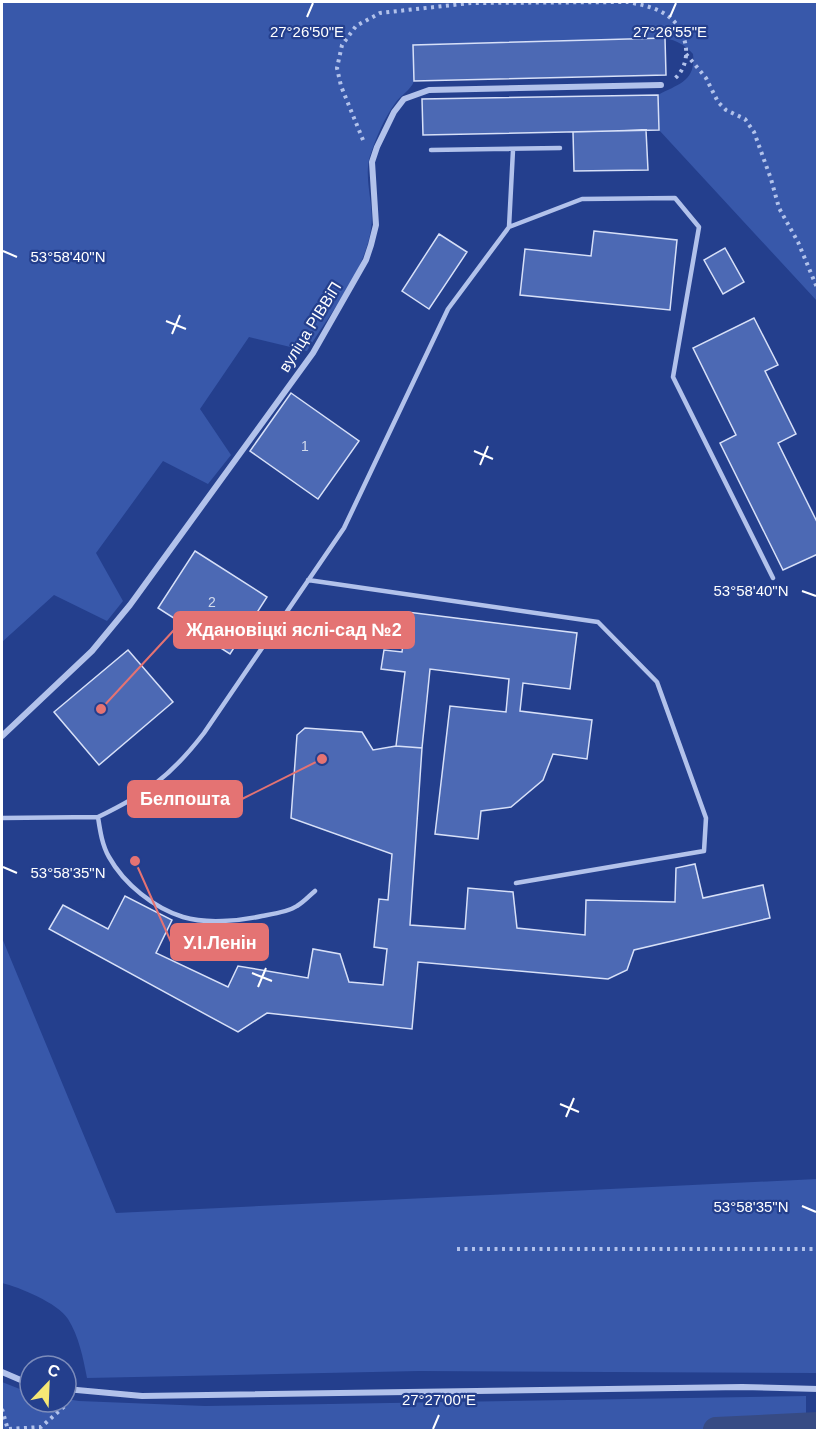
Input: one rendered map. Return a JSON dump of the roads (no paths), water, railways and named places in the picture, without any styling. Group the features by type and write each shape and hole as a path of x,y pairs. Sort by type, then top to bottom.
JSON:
{"street":[{"name":"вуліца РІВВіП","path":"2,736 92,651 130,605 313,353 366,260 376,225 372,162 386,127 404,99 429,90 662,85"},
{"path":"2,1372 18,1379"},
{"path":"78,1391 142,1396 741,1387 818,1389"}],"lane":[{"path":"431,150 560,148"},
{"path":"509,227 513,150"},
{"path":"2,818 98,817 141,794 163,779 187,755 344,528 448,309 509,227 582,199 675,198 699,227 673,377 773,578"},
{"path":"308,580 598,622 657,682 706,818 704,851 516,883"},
{"path":"98,817 101,836 108,856 121,874 157,905 184,918 217,921 245,920 296,907 315,891"}],"waterway":[{"path":"716,1430 818,1425"}],"place":[{"name":"Ждановіцкі яслі-сад №2","path":"101,709"},
{"name":"Белпошта","path":"322,759"},
{"name":"У.І.Ленін","path":"135,861"}]}
